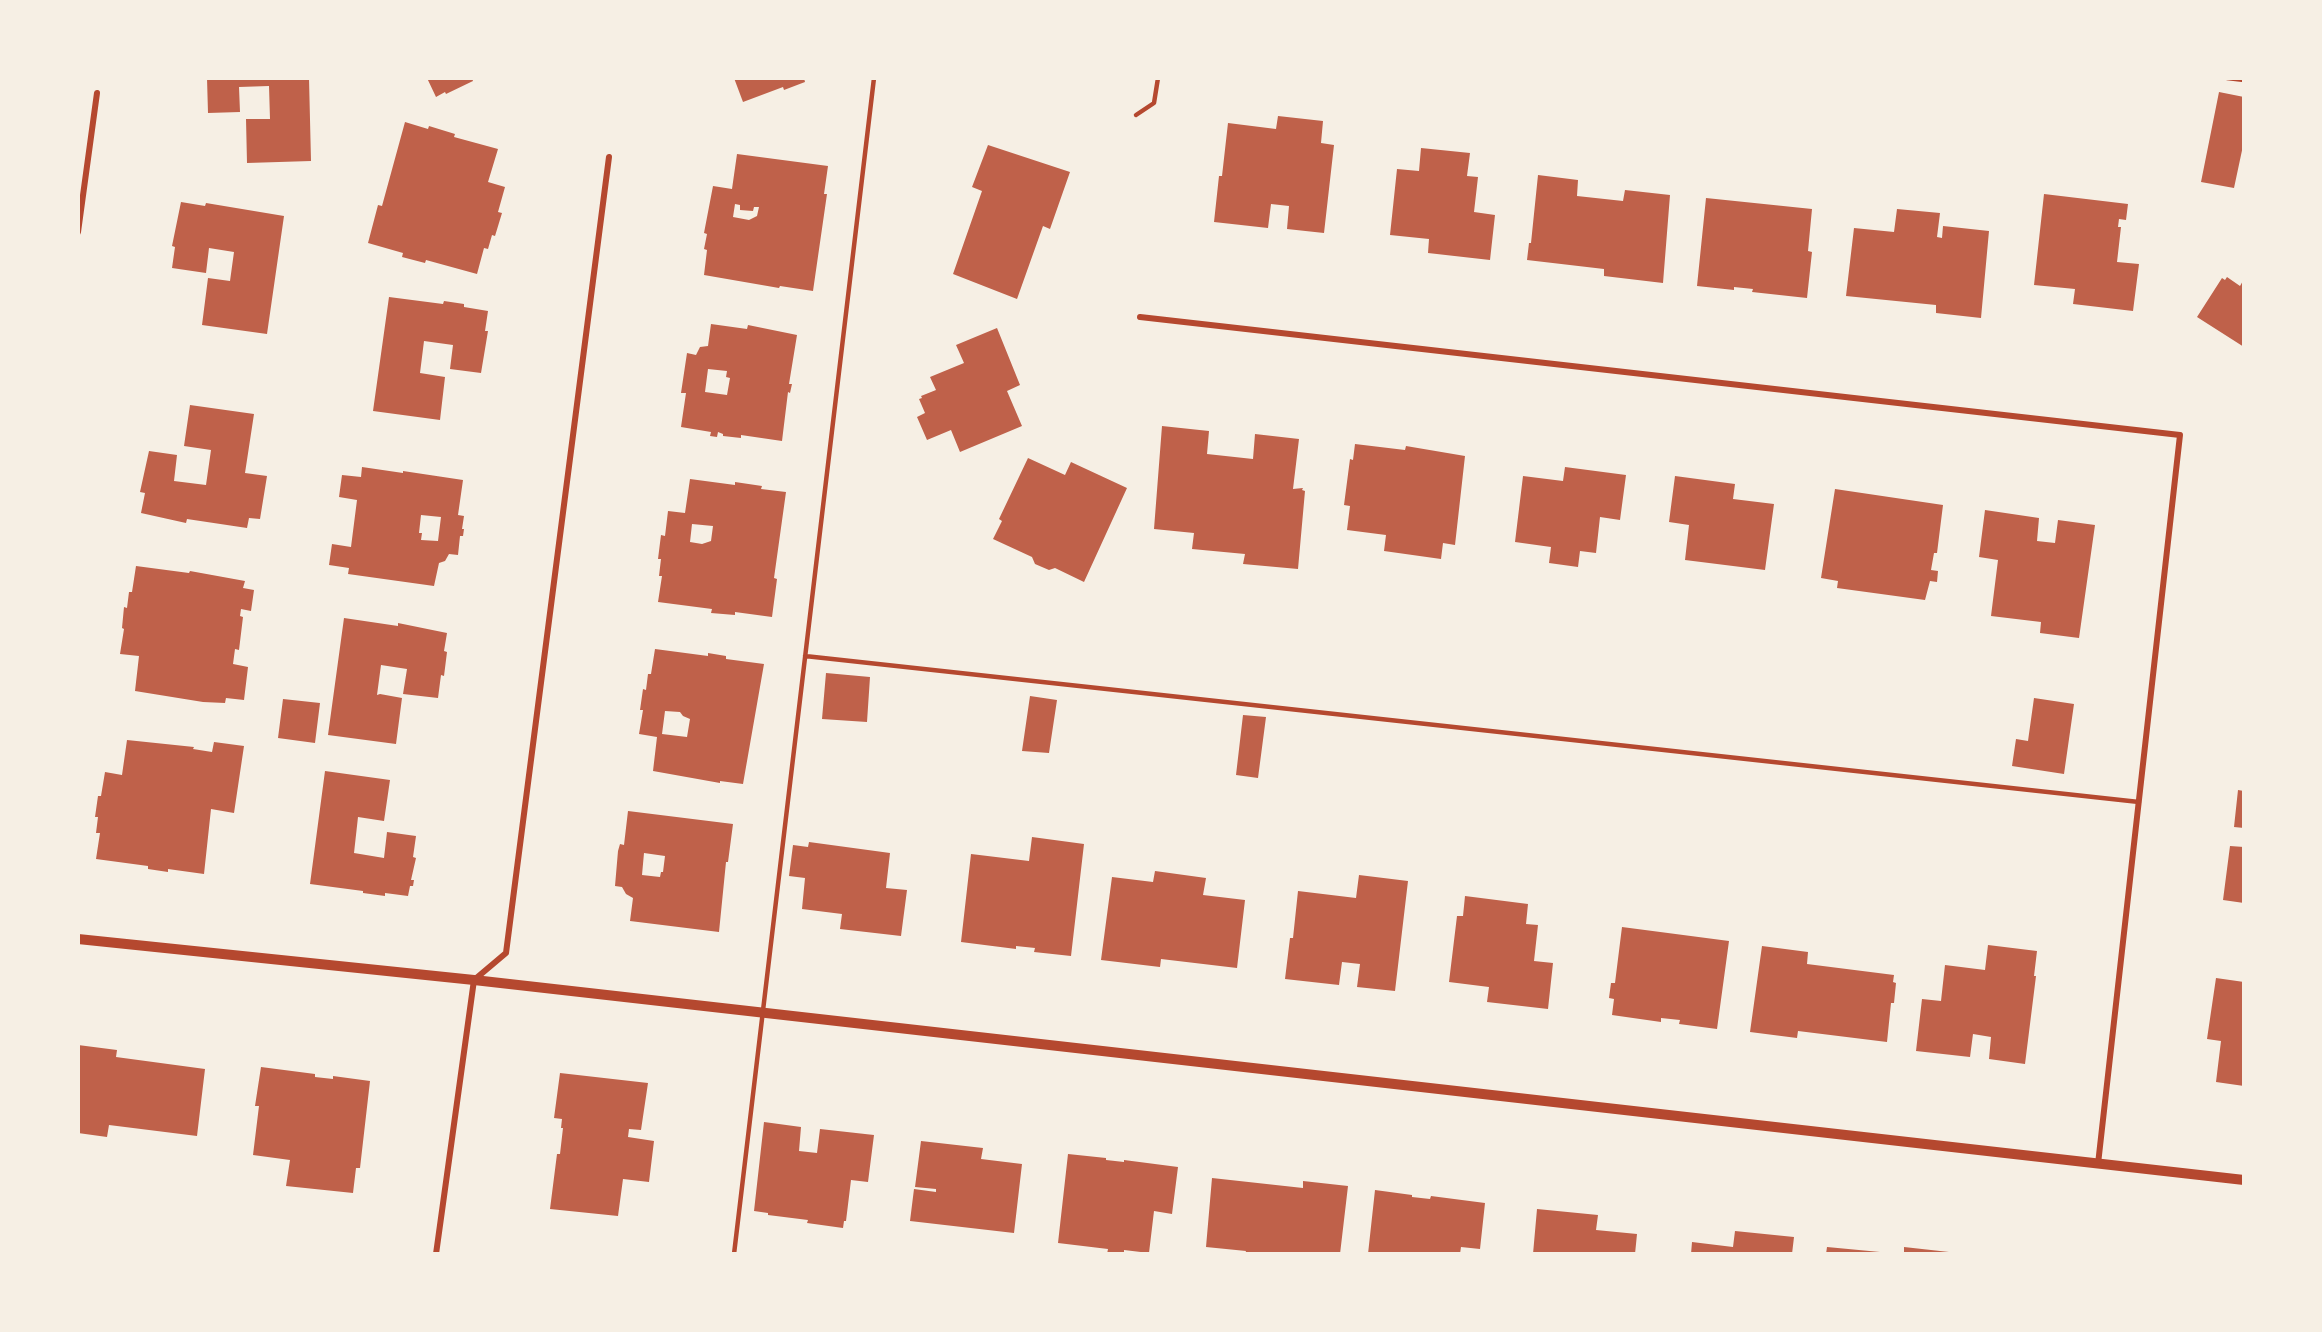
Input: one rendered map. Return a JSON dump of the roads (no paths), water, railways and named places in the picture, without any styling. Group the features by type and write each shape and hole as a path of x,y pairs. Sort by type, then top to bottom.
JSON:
{"street":[{"path":"78,232 97,93"},
{"path":"436,1254 474,980 506,953 609,157"},
{"path":"1140,317 2180,435 2098,1165"},
{"path":"78,939 474,980 2244,1180"}],"lane":[{"path":"734,1254 874,78"},
{"path":"1137,115 1154,104 1158,78"},
{"path":"2227,78 2244,80"},
{"path":"805,656 2139,802"}]}
